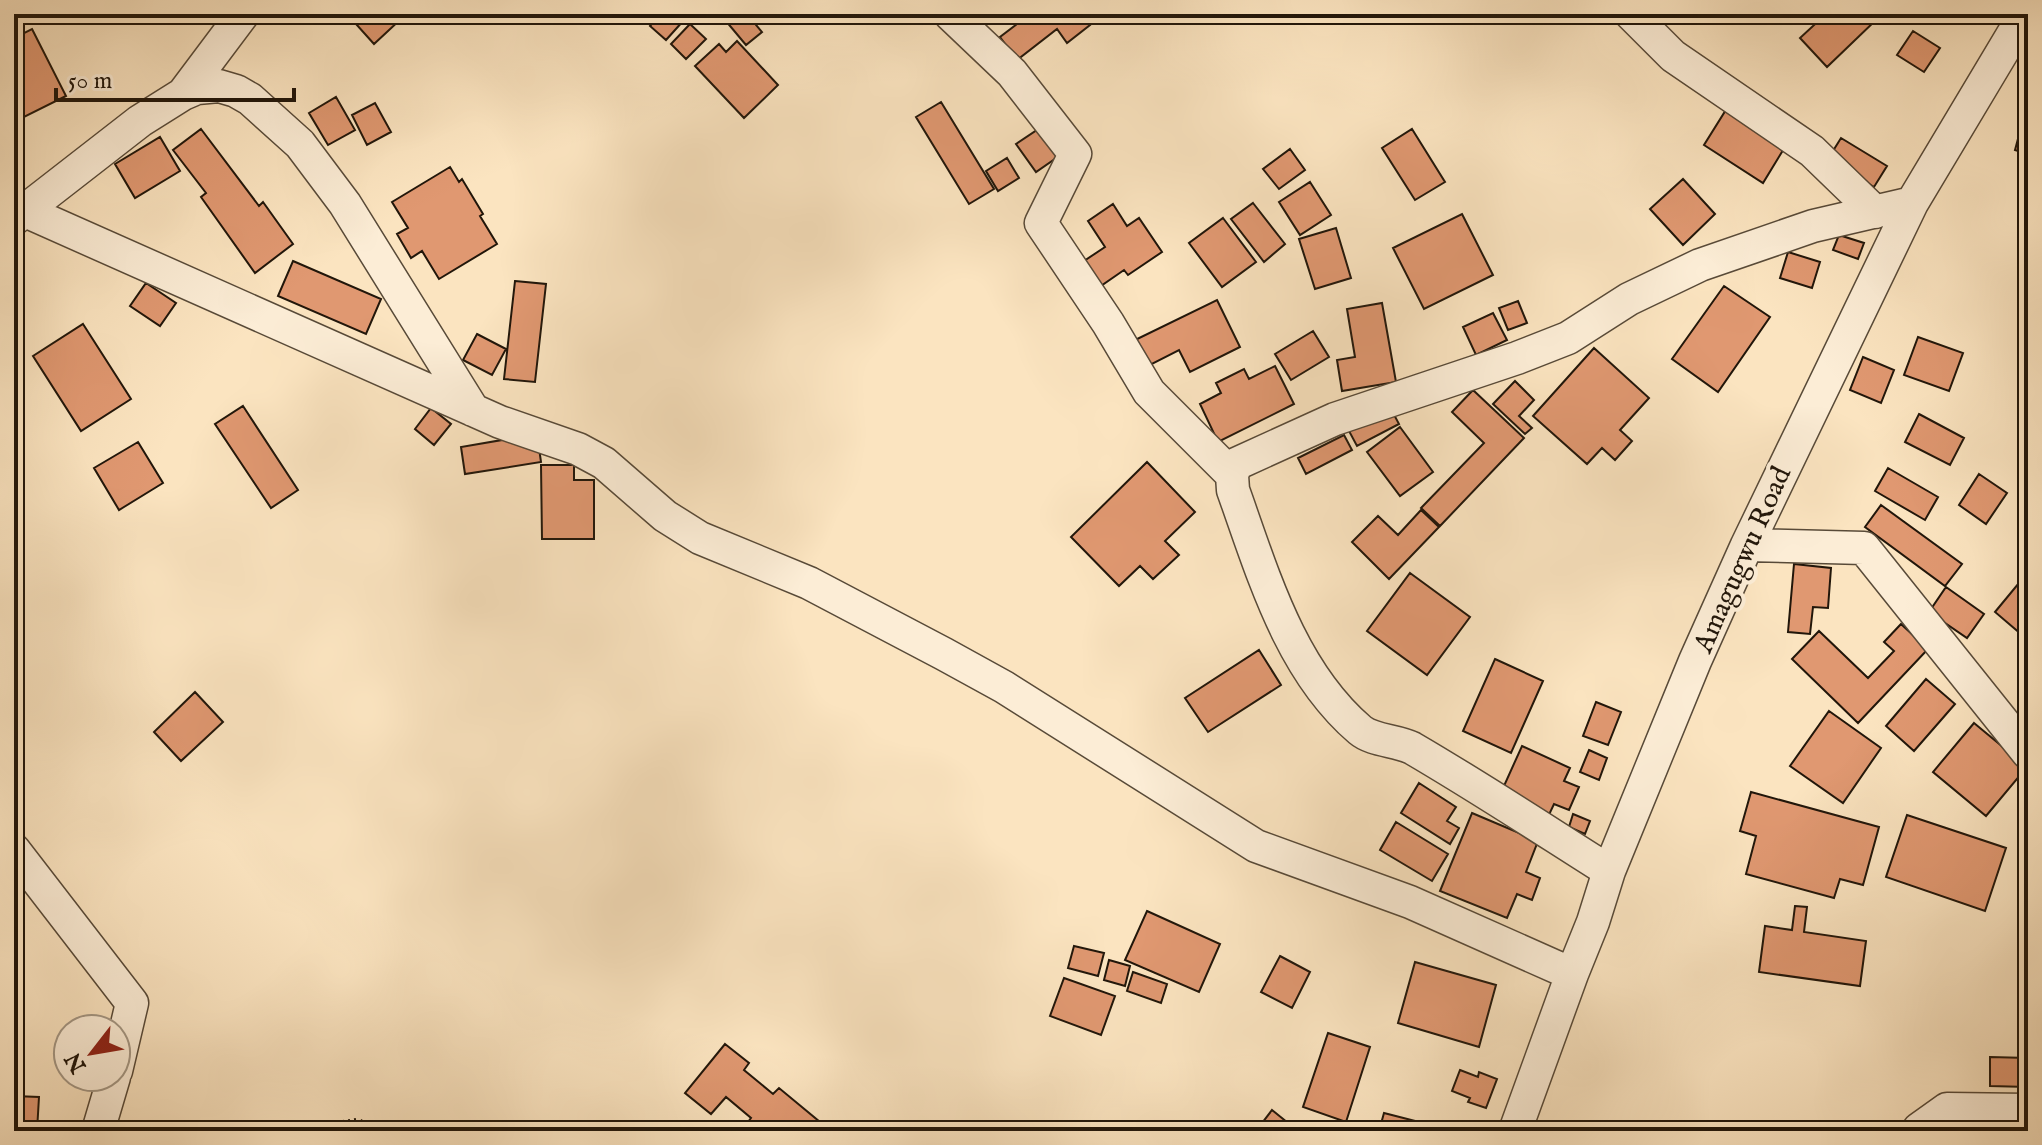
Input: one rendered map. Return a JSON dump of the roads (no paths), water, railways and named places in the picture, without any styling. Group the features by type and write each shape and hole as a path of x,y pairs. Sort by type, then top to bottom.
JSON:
{"street":[{"path":"183,94 243,14"},
{"path":"950,14 1012,73 1075,154 1041,223 1108,323 1149,392 1232,475"},
{"path":"1631,14 1673,56 1812,151 1875,212"},
{"name":"Amagugwu Road","path":"1515,1131 1609,871 1695,661 1747,545 1912,203 2025,14"},
{"path":"473,410 345,204 300,144 250,99 236,91 219,86 197,88 183,94 140,121 18,212 500,422 578,449 604,463 665,516 700,538 809,583 956,660 1256,846 1410,902 1572,974"},
{"path":"1609,871 1453,772 1403,744 1364,734 1341,712 1319,687 1279,614 1233,490 1232,475 1236,464 1335,419 1568,338 1629,299 1700,265 1813,226 1912,203"},
{"path":"1747,545 1864,548 2028,753"},
{"path":"14,850 132,1003 130,1013"},
{"path":"98,1131 109,1093"},
{"path":"1916,1130 1947,1109 2028,1110"}]}
